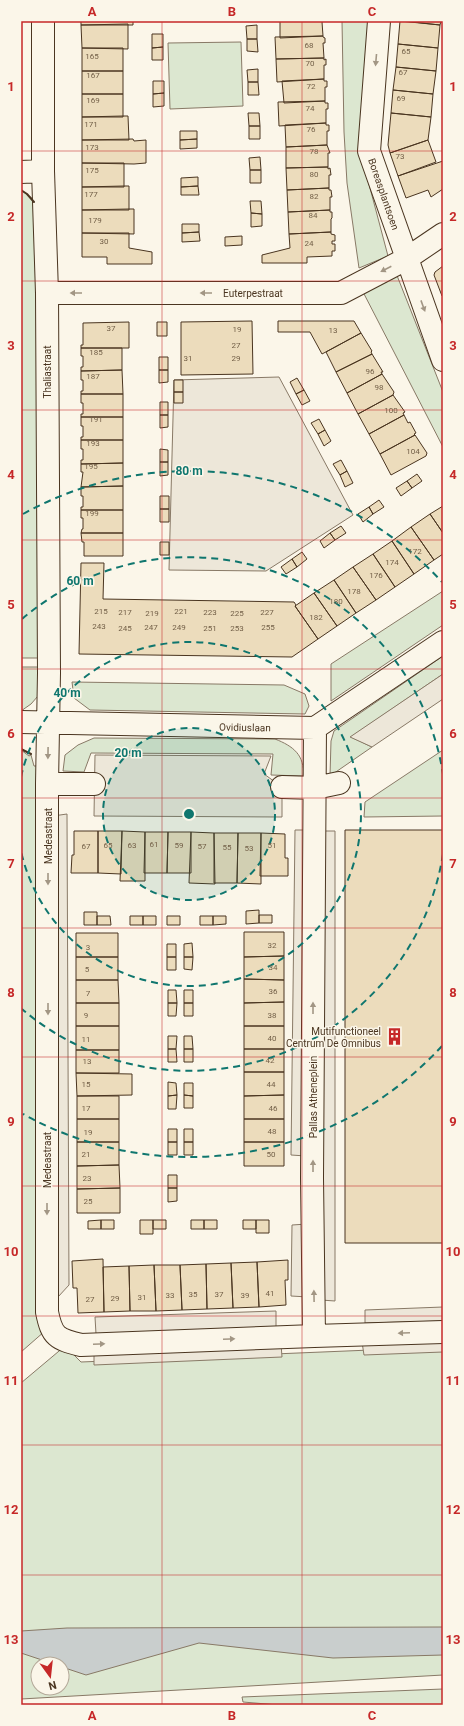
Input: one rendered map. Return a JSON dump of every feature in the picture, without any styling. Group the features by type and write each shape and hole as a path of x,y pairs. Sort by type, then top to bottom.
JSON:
{"street":[{"name":"Thaliastraat","path":"43,21 43,171 47,293 48,722"},
{"name":"Boreasplantsoen","path":"379,21 369,151 443,360"},
{"path":"21,172 43,171"},
{"name":"Euterpestraat","path":"47,293 341,293 406,259 443,234"},
{"path":"315,728 443,642"},
{"name":"Ovidiuslaan","path":"21,722 315,728"},
{"name":"Medeastraat","path":"48,722 47,1312 50,1326 61,1340 80,1345 314,1336"},
{"name":"Pallas Atheneplein","path":"314,1336 312,1170 315,728"},
{"path":"282,787 315,788 339,783"},
{"path":"48,784 94,784"},
{"path":"314,1336 443,1332"}],"green space":[{"path":"342,21 371,21 361,154 388,256 359,268 347,183 344,132"},
{"path":"241,42 243,106 170,109 168,43"},
{"path":"21,190 33,199 36,204 38,658 21,658"},
{"path":"396,273 443,392 443,447 362,290"},
{"path":"443,591 443,625 331,701 331,664"},
{"path":"443,656 443,674 351,737 372,747 330,776 331,741 334,731"},
{"path":"21,667 38,667 38,696 31,704 21,711"},
{"path":"72,682 284,685 305,694 309,706 305,714 90,710 74,698"},
{"path":"94,738 275,739 292,748 300,757 303,776 271,775 273,754 91,753 84,772 63,771 65,755 78,745"},
{"path":"21,750 29,756 31,755 34,766 40,766 45,1331 21,1352"},
{"path":"443,750 443,816 364,817 365,802"},
{"path":"65,1346 81,1362 443,1347 443,1675 21,1699 21,1383"},
{"path":"443,1689 443,1705 278,1705 243,1702 242,1697"}],"shaded area":[{"path":"279,377 353,515 266,571 169,570 174,380"},
{"path":"443,674 443,699 372,747 350,737"},
{"path":"95,755 271,756 264,774 282,787 282,817 94,816"},
{"path":"67,814 69,1285 58,1297 53,816"},
{"path":"295,830 308,830 306,1156 291,1155"},
{"path":"320,831 335,831 335,1301 321,1300"},
{"path":"307,1224 308,1297 291,1296 292,1225"},
{"path":"443,1307 443,1321 365,1323 365,1310"},
{"path":"276,1311 276,1328 96,1334 95,1317"},
{"path":"443,1339 443,1352 364,1355 362,1342"},
{"path":"281,1344 282,1357 94,1365 94,1352"},
{"path":"443,1627 443,1655 333,1658 199,1643 86,1675 70,1670 70,1656 30,1656 21,1653 21,1631 67,1628"}],"building":[{"path":"81,21 133,21 133,25 81,25"},
{"path":"280,21 324,21 322,22 323,36 280,38"},
{"path":"400,21 440,25 438,48 398,44"},
{"path":"404,21 441,21 440,25"},
{"path":"128,24 128,49 82,48 81,25"},
{"path":"257,25 257,39 247,39 246,26"},
{"path":"152,34 163,34 163,47 152,48"},
{"path":"323,36 325,38 325,43 323,43 324,58 276,59 275,37"},
{"path":"247,39 257,39 258,52 247,51"},
{"path":"398,44 438,48 436,71 396,67"},
{"path":"163,47 163,60 152,60 152,48"},
{"path":"82,48 123,48 123,71 82,71"},
{"path":"324,58 324,60 326,59 326,65 324,65 324,79 277,82 276,59"},
{"path":"396,67 436,71 433,94 393,90"},
{"path":"258,69 258,82 248,82 247,70"},
{"path":"82,71 123,71 123,94 82,94"},
{"path":"324,79 324,81 327,81 327,87 325,87 325,101 284,103 282,81"},
{"path":"153,81 164,81 164,93 153,94"},
{"path":"248,82 258,82 259,95 248,95"},
{"path":"393,90 433,94 431,117 391,113"},
{"path":"164,93 164,106 153,107 153,94"},
{"path":"82,94 123,94 123,117 82,117"},
{"path":"325,101 325,103 328,103 328,109 326,109 326,123 279,126 278,102"},
{"path":"248,113 259,113 260,126 249,126"},
{"path":"391,113 431,117 428,140 390,153 388,145"},
{"path":"128,116 129,140 82,140 82,117"},
{"path":"326,123 326,125 329,125 329,131 327,131 327,145 286,147 285,125"},
{"path":"249,126 260,126 260,139 249,139"},
{"path":"180,131 197,131 197,139 180,140"},
{"path":"133,139 134,141 146,140 146,163 82,163 82,140"},
{"path":"197,139 197,148 180,149 180,140"},
{"path":"428,140 436,162 398,176 390,153"},
{"path":"327,145 330,153 328,153 328,167 286,168 286,147"},
{"path":"260,157 261,170 250,170 249,158"},
{"path":"443,161 443,189 431,197 428,190 406,198 398,176"},
{"path":"82,163 124,163 124,187 82,187"},
{"path":"328,167 328,169 330,168 331,175 329,175 329,188 287,190 286,168"},
{"path":"250,170 261,170 261,183 250,183"},
{"path":"198,177 198,186 181,187 181,178"},
{"path":"129,186 129,210 82,210 82,187"},
{"path":"198,186 199,195 181,195 181,187"},
{"path":"329,188 329,190 331,190 332,197 330,197 330,210 288,212 287,190"},
{"path":"250,201 261,201 262,214 251,213"},
{"path":"134,209 134,234 82,233 82,210"},
{"path":"330,210 330,212 332,212 331,232 289,234 288,212"},
{"path":"251,213 262,214 262,226 251,227"},
{"path":"182,224 199,224 199,232 182,233"},
{"path":"199,232 200,241 182,242 182,233"},
{"path":"331,232 331,234 335,235 335,241 332,241 332,244 335,244 335,251 332,251 332,256 307,257 307,263 262,263 262,255 290,248 289,234"},
{"path":"82,233 129,233 129,248 152,252 152,264 107,264 107,257 82,257"},
{"path":"242,236 242,245 225,246 225,237"},
{"path":"443,266 442,296 434,275 435,272"},
{"path":"252,321 253,374 181,375 181,322"},
{"path":"278,321 354,321 361,333 322,354 310,332 278,332"},
{"path":"129,322 129,348 81,348 81,345 83,345 83,323"},
{"path":"157,322 167,322 167,336 157,336"},
{"path":"361,333 372,351 372,354 336,372 326,352"},
{"path":"81,348 122,348 122,370 81,371 81,367 83,367 83,356 81,356"},
{"path":"372,354 383,372 381,372 382,374 347,393 336,372"},
{"path":"159,357 168,357 168,370 159,370"},
{"path":"122,370 123,394 81,394 81,391 83,391 83,380 81,380 81,371"},
{"path":"159,370 168,370 168,382 159,383"},
{"path":"382,374 394,392 393,395 358,414 347,393"},
{"path":"297,378 304,390 296,394 290,382"},
{"path":"174,380 183,380 183,392 174,392"},
{"path":"304,390 310,401 302,405 296,394"},
{"path":"174,392 183,392 183,403 174,403"},
{"path":"81,394 123,394 123,417 81,417 81,414 83,414 83,403 81,403"},
{"path":"393,395 405,412 403,413 404,415 369,434 358,414"},
{"path":"160,402 168,402 168,415 160,415"},
{"path":"160,415 168,415 168,427 160,428"},
{"path":"404,415 408,423 410,422 416,433 414,434 415,435 380,454 369,434"},
{"path":"81,417 123,417 123,440 81,440 81,437 83,437 83,426 81,426"},
{"path":"319,419 325,430 318,434 311,423"},
{"path":"325,430 331,441 324,446 318,434"},
{"path":"415,435 427,453 426,456 391,475 380,454"},
{"path":"81,440 123,440 123,463 81,464 81,460 83,460 83,449 81,449"},
{"path":"160,449 168,450 168,462 160,462"},
{"path":"341,460 347,471 340,475 333,464"},
{"path":"160,462 168,462 168,475 160,476"},
{"path":"123,463 123,486 81,487 83,472 81,472 81,464"},
{"path":"347,471 353,483 345,487 340,475"},
{"path":"417,474 422,481 412,488 407,481"},
{"path":"407,481 412,488 401,496 396,488"},
{"path":"123,486 123,510 81,510 81,507 83,507 83,496 81,496 81,487"},
{"path":"160,496 169,496 169,509 160,509"},
{"path":"379,500 384,507 373,514 369,507"},
{"path":"443,506 443,533 430,514"},
{"path":"369,507 373,514 363,522 358,514"},
{"path":"160,509 169,509 169,522 160,522"},
{"path":"81,510 123,510 123,533 81,533 83,529 83,518 81,518"},
{"path":"430,514 443,533 443,554 434,560 411,527"},
{"path":"341,526 346,533 335,540 330,533"},
{"path":"411,527 434,560 414,574 392,541"},
{"path":"81,533 123,533 123,556 84,556 84,542 82,542"},
{"path":"330,533 335,540 324,548 320,541"},
{"path":"392,541 414,574 395,587 373,554"},
{"path":"160,542 169,542 169,555 160,555"},
{"path":"302,552 307,559 297,567 292,559"},
{"path":"373,554 395,587 376,600 353,567"},
{"path":"292,559 297,567 286,574 281,567"},
{"path":"81,563 104,563 103,599 294,602 296,605 295,606 318,639 292,657 79,654"},
{"path":"353,567 376,600 356,613 334,580"},
{"path":"334,580 356,613 337,626 314,593"},
{"path":"314,593 337,626 318,639 295,606"},
{"name":"Mutifunctioneel Centrum De Omnibus","path":"345,830 443,830 443,1243 345,1243"},
{"path":"74,831 98,831 98,873 71,873 72,855 74,855"},
{"path":"98,831 122,831 121,874 98,873"},
{"path":"122,831 145,832 145,881 120,881"},
{"path":"145,832 168,832 167,873 144,873"},
{"path":"168,832 191,832 191,873 167,873"},
{"path":"191,832 214,833 215,884 189,883"},
{"path":"214,833 238,833 237,883 214,883"},
{"path":"238,833 261,833 261,884 237,883"},
{"path":"261,833 285,834 285,858 288,858 288,876 260,876"},
{"path":"259,910 259,923 246,924 246,911"},
{"path":"84,912 97,912 97,925 84,925"},
{"path":"259,915 272,915 272,923 259,923"},
{"path":"97,916 110,916 111,925 97,925"},
{"path":"130,916 143,916 143,925 130,925"},
{"path":"143,916 156,916 156,925 143,925"},
{"path":"167,916 180,916 180,925 167,925"},
{"path":"200,916 213,916 213,925 200,925"},
{"path":"213,916 226,916 226,924 213,925"},
{"path":"244,932 284,932 284,956 244,957"},
{"path":"76,933 118,933 118,957 76,957"},
{"path":"192,943 193,957 184,957 184,944"},
{"path":"167,944 176,944 176,957 167,957"},
{"path":"284,956 284,980 244,979 244,957"},
{"path":"76,957 118,957 118,980 76,980"},
{"path":"167,957 176,957 176,970 167,970"},
{"path":"184,957 193,957 192,970 184,969"},
{"path":"244,979 284,980 284,1002 244,1003"},
{"path":"76,980 118,980 119,1003 76,1003"},
{"path":"168,990 176,990 177,1003 168,1003"},
{"path":"184,990 193,990 193,1003 184,1003"},
{"path":"284,1002 284,1026 244,1026 244,1003"},
{"path":"76,1003 119,1003 119,1026 76,1026"},
{"path":"168,1003 177,1003 176,1016 168,1016"},
{"path":"184,1003 193,1003 193,1016 184,1016"},
{"path":"76,1026 119,1026 119,1050 76,1050"},
{"path":"244,1026 284,1026 284,1049 244,1049"},
{"path":"168,1036 177,1036 176,1049 168,1049"},
{"path":"184,1036 192,1036 193,1049 184,1049"},
{"path":"168,1049 176,1049 177,1062 168,1062"},
{"path":"184,1049 193,1049 193,1062 184,1062"},
{"path":"244,1049 284,1049 284,1072 244,1072"},
{"path":"76,1050 119,1050 119,1073 76,1073"},
{"path":"244,1072 284,1072 284,1095 244,1096"},
{"path":"76,1073 132,1074 132,1095 77,1096"},
{"path":"168,1082 176,1083 177,1095 168,1096"},
{"path":"184,1083 193,1083 193,1096 184,1095"},
{"path":"177,1095 176,1109 168,1109 168,1096"},
{"path":"184,1095 193,1096 193,1108 184,1108"},
{"path":"284,1095 284,1119 244,1119 244,1096"},
{"path":"77,1096 119,1096 119,1119 77,1119"},
{"path":"77,1119 119,1119 119,1142 77,1142"},
{"path":"244,1119 284,1119 284,1142 244,1142"},
{"path":"168,1129 177,1129 177,1142 168,1142"},
{"path":"184,1129 193,1129 193,1142 184,1142"},
{"path":"77,1142 119,1142 119,1165 77,1166"},
{"path":"168,1142 177,1142 177,1155 168,1155"},
{"path":"184,1142 193,1142 193,1155 184,1155"},
{"path":"244,1142 284,1142 284,1166 244,1166"},
{"path":"119,1165 120,1188 77,1189 77,1166"},
{"path":"168,1175 177,1175 177,1188 168,1188"},
{"path":"120,1188 120,1213 77,1213 77,1189"},
{"path":"168,1188 177,1188 177,1201 168,1202"},
{"path":"101,1220 114,1220 114,1229 101,1229"},
{"path":"101,1220 101,1229 88,1229 88,1221"},
{"path":"140,1220 153,1220 153,1234 140,1234"},
{"path":"153,1220 166,1220 166,1229 153,1229"},
{"path":"191,1220 204,1220 204,1229 191,1229"},
{"path":"204,1220 217,1220 217,1229 204,1229"},
{"path":"243,1220 256,1220 256,1229 243,1229"},
{"path":"256,1220 269,1220 269,1233 256,1233"},
{"path":"103,1259 104,1312 78,1313 77,1288 73,1288 72,1261"},
{"path":"288,1260 288,1280 285,1280 286,1305 259,1307 257,1262"},
{"path":"257,1262 259,1307 233,1308 231,1263"},
{"path":"231,1263 233,1308 207,1309 206,1264"},
{"path":"206,1264 207,1309 182,1310 180,1265"},
{"path":"154,1265 180,1265 182,1310 156,1311"},
{"path":"154,1265 156,1311 130,1311 129,1266"},
{"path":"129,1266 130,1311 104,1312 103,1267"}],"wall":[{"path":"21,190 34,202"},
{"path":"21,749 31,754"}],"place":[{"name":"Mutifunctioneel Centrum De Omnibus","path":"394,1037"}]}
